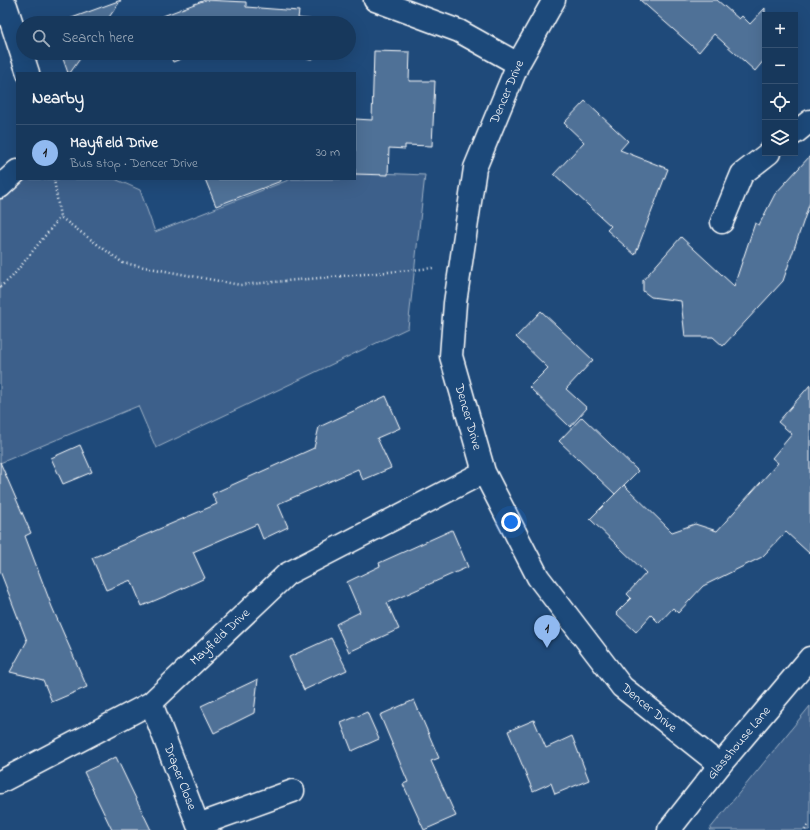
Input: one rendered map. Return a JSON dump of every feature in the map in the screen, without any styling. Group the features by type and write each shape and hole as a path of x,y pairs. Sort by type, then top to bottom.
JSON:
{"street":[{"path":"375,0 459,31 518,64"},
{"name":"Dencer Drive","path":"554,0 518,64 475,168 455,303 451,356 484,472 538,577 622,687 720,765"},
{"path":"11,2 16,23"},
{"path":"25,60 28,72"},
{"path":"798,131 810,121"},
{"path":"722,222 742,174 765,156"},
{"path":"0,188 16,172"},
{"name":"Mayfield Drive","path":"0,782 151,703 287,574 484,472"},
{"name":"Glasshouse Lane","path":"669,830 720,765 810,658"},
{"name":"Draper Close","path":"151,703 198,825 293,791"}],"path":[{"path":"54,180 60,217 123,263 240,285 460,265"},
{"path":"0,287 12,276 60,217"},
{"path":"805,830 810,824"}],"shaded area":[{"path":"356,172 425,175 408,328 156,448 138,406 0,463 0,187 16,179 117,180 140,190 155,232 288,180 356,180"},
{"path":"810,706 810,830 709,830"}],"building":[{"path":"121,0 110,16 77,16"},
{"path":"205,0 246,2 246,7 299,11 298,16 163,16"},
{"path":"640,0 717,0 739,19 742,16 750,24 765,8 765,12 762,12 762,63 755,71 714,34 699,52"},
{"path":"374,51 410,52 409,81 435,81 432,146 405,145 405,149 389,148 388,175 356,174 356,119 372,120"},
{"path":"63,60 79,60 71,72 68,72"},
{"path":"585,101 628,141 620,150 668,169 635,255 607,230 611,226 554,174 584,142 564,123"},
{"path":"810,156 810,202 783,281 723,346 713,337 685,337 681,301 651,297 643,291 643,280 681,237 734,286 755,223 759,225 775,194"},
{"path":"205,180 281,180 281,181 216,206"},
{"path":"541,311 593,360 566,389 587,408 570,427 529,387 548,368 516,337"},
{"path":"810,385 810,554 786,532 762,557 703,586 678,613 673,608 659,623 651,615 636,632 616,613 631,598 627,594 646,573 590,519 624,485 672,532 695,524 717,531 778,463 772,458 792,434 778,422"},
{"path":"386,396 400,428 377,438 391,468 363,480 358,469 278,504 288,527 263,539 257,524 193,552 205,578 168,595 142,606 131,580 106,590 92,558 217,504 212,494 314,448 319,427"},
{"path":"582,417 638,471 615,494 559,441"},
{"path":"80,445 92,472 63,484 51,458"},
{"path":"0,462 31,533 25,536 52,607 87,687 52,702 43,680 10,672 27,641 0,571"},
{"path":"452,530 468,567 387,603 399,629 349,652 336,624 360,612 347,582 380,566 379,563"},
{"path":"331,638 347,670 304,690 289,657"},
{"path":"258,679 254,713 214,733 201,706"},
{"path":"414,700 439,758 431,761 456,816 424,830 403,784 408,782 380,715"},
{"path":"367,712 379,739 352,751 341,723"},
{"path":"534,720 546,748 572,736 589,780 555,794 551,783 533,791 508,731"},
{"path":"116,757 151,830 112,830 84,772"}],"place":[{"name":"Mayfield Drive","path":"547,648"}]}
